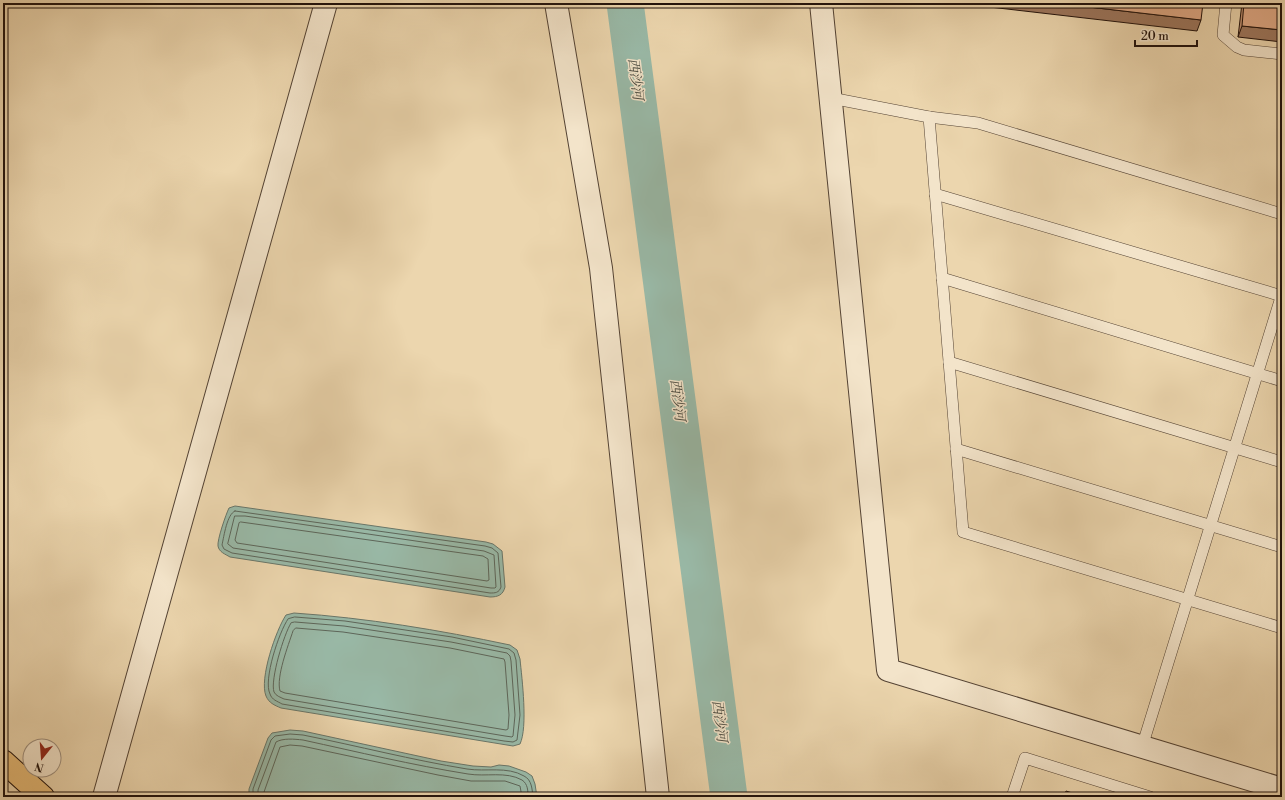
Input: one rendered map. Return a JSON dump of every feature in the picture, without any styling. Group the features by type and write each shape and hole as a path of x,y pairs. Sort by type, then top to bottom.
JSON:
{"highway":[{"path":"3,761 43,797"}],"street":[{"path":"104,797 326,3"},
{"path":"556,3 601,268 658,797"},
{"path":"821,3 888,670 1282,789"}],"lane":[{"path":"1226,3 1223,35 1236,47 1244,50 1282,54"},
{"path":"831,98 928,117 978,123 1282,214"},
{"path":"928,117 964,532 1282,628"},
{"path":"935,194 1282,295 1142,747"},
{"path":"942,278 1282,381"},
{"path":"949,362 1282,462"},
{"path":"956,449 1282,547"},
{"path":"1012,797 1025,758 1150,797"}],"water":[{"path":"235,506 493,544 502,551 505,587 500,595 490,597 230,557 222,553 218,543 229,508"},
{"path":"294,613 403,625 510,645 517,650 521,668 524,726 520,744 513,746 281,708 274,705 267,698 264,688 267,667 273,643 282,622 286,615"},
{"path":"290,730 303,731 441,761 473,766 509,766 526,772 532,776 537,797 249,797 249,789 268,738 272,733"}],"building":[{"path":"1054,3 1203,3 1201,20"},
{"path":"1244,3 1282,3 1282,30 1242,26"},
{"path":"1066,791 1085,797 1064,797"}],"waterway":[{"name":"西沙河","path":"625,3 729,797"}]}
